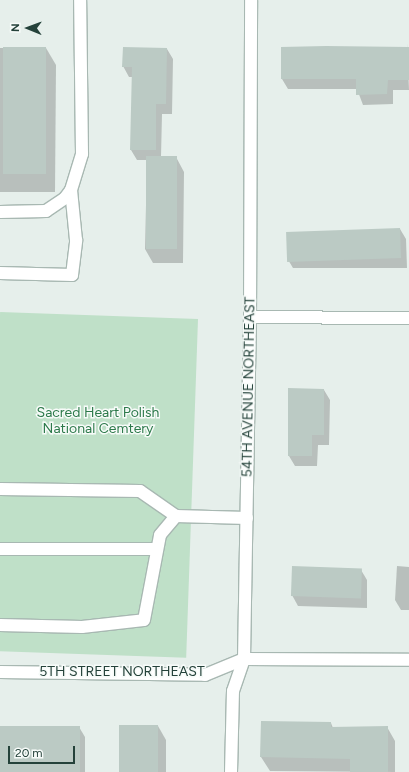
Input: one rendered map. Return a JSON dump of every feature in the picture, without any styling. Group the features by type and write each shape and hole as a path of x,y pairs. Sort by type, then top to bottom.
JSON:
{"street":[{"path":"0,212 46,211 65,198 71,190 82,154 80,0"},
{"name":"54TH AVENUE NORTHEAST","path":"231,772 233,691 244,659 250,317 251,0"},
{"path":"0,273 72,274 76,240 71,190"},
{"path":"250,317 409,318"},
{"path":"0,489 140,491 176,516 247,518"},
{"path":"0,625 82,627 144,620 160,535 176,516"},
{"path":"0,549 157,549"},
{"name":"5TH STREET NORTHEAST","path":"0,672 205,675 244,659 409,660"}],"green space":[{"name":"Sacred Heart Polish National Cemtery","path":"0,312 198,319 186,658 0,651"}],"building":[{"path":"3,47 46,47 46,174 3,174"},
{"path":"123,47 167,48 166,104 156,104 156,150 130,150 132,67 122,67"},
{"path":"281,47 409,47 409,80 388,80 387,94 356,95 356,79 281,79"},
{"path":"146,156 177,156 177,249 146,249"},
{"path":"400,228 401,258 287,262 286,232"},
{"path":"288,388 324,389 324,435 312,435 312,456 288,456"},
{"path":"292,566 362,568 361,598 291,596"},
{"path":"261,721 331,722 331,727 388,726 388,772 350,772 350,759 260,757"},
{"path":"119,725 158,725 158,772 119,772"},
{"path":"0,726 80,726 80,772 0,772"}]}
